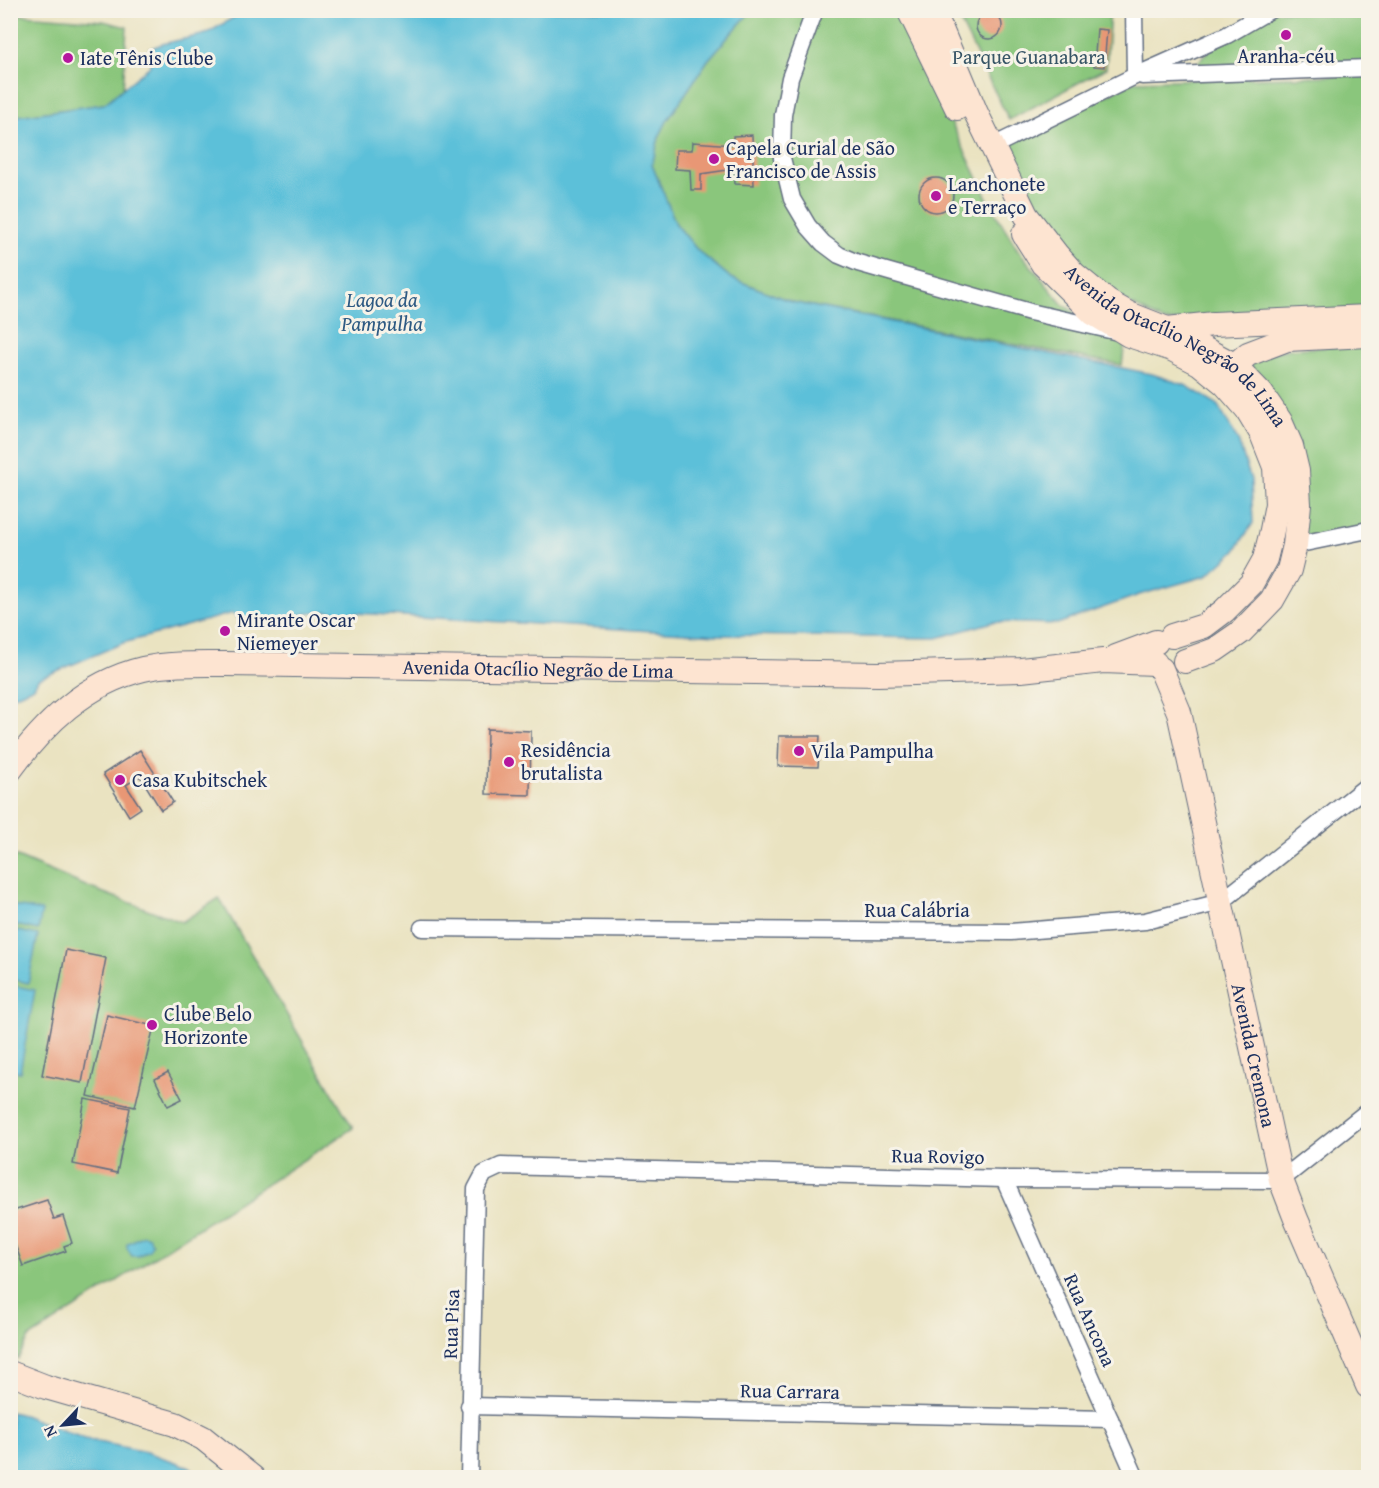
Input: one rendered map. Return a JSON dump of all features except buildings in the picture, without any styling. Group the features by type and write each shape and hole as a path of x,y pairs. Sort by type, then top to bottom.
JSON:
{"street":[{"name":"Avenida Otacílio Negrão de Lima","path":"815,10 790,78 783,115 782,158 792,199 808,226 823,243 839,255 858,263 1030,312 1129,335 1172,349 1225,384 1262,434 1275,467 1277,504 1265,559 1251,584 1224,611 1169,656"},
{"name":"Avenida Otacílio Negrão de Lima","path":"909,10 1011,215 1043,264 1093,313 1129,335"},
{"name":"Avenida Otacílio Negrão de Lima","path":"10,770 29,745 70,704 121,675 145,668 225,664 878,674 1021,670 1215,650 1241,632 1272,600 1289,570 1295,545 1299,504 1297,471 1291,446 1280,421 1241,359 1129,314 1108,302 1074,274 1050,246 1026,215 976,113 933,10"},
{"path":"1134,10 1135,76"},
{"path":"993,146 1135,76 1227,35 1270,10"},
{"path":"1135,76 1368,68"},
{"path":"1227,324 1239,331 1246,342 1241,359"},
{"path":"1167,329 1227,324 1360,326"},
{"path":"1210,372 1222,375 1227,373 1241,359 1287,339 1360,326"},
{"path":"1295,545 1368,530"},
{"name":"Avenida Cremona","path":"1169,656 1179,712 1281,1179 1368,1386"},
{"name":"Rua Calábria","path":"422,928 1011,932 1145,921 1221,902 1368,785"},
{"path":"1281,1179 1368,1111"},
{"name":"Rua Rovigo","path":"484,1174 501,1166 1004,1179 1281,1179"},
{"name":"Rua Pisa","path":"469,1478 476,1189 484,1174"},
{"name":"Rua Ancona","path":"1004,1179 1136,1478"},
{"path":"10,1373 46,1387 175,1424 203,1438 253,1478"},
{"name":"Rua Carrara","path":"469,1406 1110,1419"}],"green space":[{"path":"751,11 813,11 781,115 791,199 824,242 794,199 784,115 815,11 898,11 990,204 1018,250 1063,305 1125,342 1122,365 792,302 731,278 698,251 676,224 652,165 659,137 667,121 708,60"},
{"name":"Parque Guanabara","path":"955,11 1110,11 1106,68 1009,120"},
{"path":"1272,11 1368,11 1368,62 1193,68 1211,48"},
{"name":"Iate Tênis Clube","path":"10,14 103,21 127,27 123,90 104,104 11,117"},
{"path":"1368,75 1368,308 1165,322 1082,279 992,151 1135,81"},
{"path":"1368,345 1368,531 1293,550 1249,356 1291,349"},
{"name":"Clube Belo Horizonte","path":"10,854 93,889 182,922 219,898 353,1128 29,1338 18,1359 10,1353"}],"water":[{"name":"Lagoa da Pampulha","path":"246,10 751,11 708,60 667,121 659,137 652,165 676,224 698,251 731,278 792,302 1152,374 1185,385 1217,404 1238,440 1251,480 1253,523 1235,551 1206,576 1139,595 1057,624 993,622 937,638 718,635 322,611 245,625 233,613 123,643 38,679 34,687 11,697 11,117 104,104 150,66 149,49 206,34"},
{"path":"10,905 42,911 38,930 11,924"},
{"path":"14,930 38,935 28,983 11,979 11,944"},
{"path":"11,985 35,990 20,1072 11,1070"},
{"path":"143,1235 149,1237 152,1244 149,1250 138,1256 132,1256 127,1244"},
{"path":"11,1412 85,1439 146,1452 190,1467 200,1477 11,1477"}],"place":[{"name":"Aranha-céu","path":"1286,35"},
{"name":"Iate Tênis Clube","path":"68,58"},
{"name":"Capela Curial de São Francisco de Assis","path":"714,159"},
{"name":"Lanchonete e Terraço","path":"936,196"},
{"name":"Mirante Oscar Niemeyer","path":"225,631"},
{"name":"Vila Pampulha","path":"799,751"},
{"name":"Residência brutalista","path":"509,762"},
{"name":"Casa Kubitschek","path":"120,780"},
{"name":"Clube Belo Horizonte","path":"152,1025"}]}
